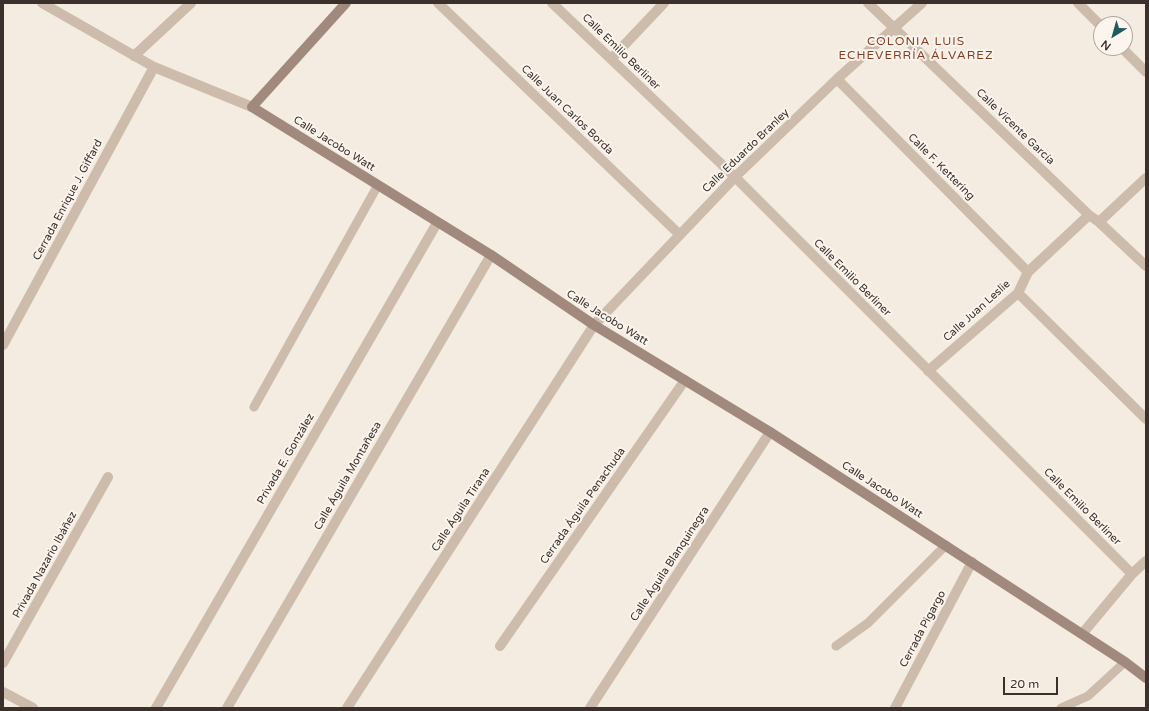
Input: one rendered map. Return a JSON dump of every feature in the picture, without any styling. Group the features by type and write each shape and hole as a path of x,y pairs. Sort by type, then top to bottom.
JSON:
{"street":[{"name":"Calle Jacobo Watt","path":"42,3 154,67 252,107 491,256 594,325 770,432 1125,662 1146,678"},
{"path":"134,56 191,3"},
{"path":"252,107 346,3"},
{"name":"Calle Juan Carlos Borda","path":"438,3 679,234"},
{"name":"Calle Emilio Berliner","path":"552,3 735,177 1132,574"},
{"path":"611,59 664,3"},
{"name":"Calle Vicente García","path":"868,3 1089,215 1099,222 1146,266"},
{"name":"Calle Eduardo Branley","path":"594,325 679,234 735,177 837,79 922,3"},
{"path":"1078,3 1093,18"},
{"path":"1130,56 1146,72"},
{"name":"Cerrada Enrique J. Giffard","path":"3,345 154,67"},
{"name":"Calle F. Kettering","path":"837,79 1028,272"},
{"path":"1099,222 1146,178"},
{"name":"Calle Juan Leslie","path":"928,371 1018,293 1028,272 1089,215"},
{"name":"Privada E. González","path":"156,708 437,222"},
{"name":"Calle Águila Montañesa","path":"227,708 491,256"},
{"path":"1018,293 1146,419"},
{"name":"Calle Águila Tirana","path":"347,708 594,325"},
{"name":"Cerrada Águila Penachuda","path":"500,646 685,380"},
{"name":"Calle Águila Blanquinegra","path":"590,708 770,432"},
{"name":"Privada Nazario Ibáñez","path":"3,663 108,477"},
{"path":"1082,634 1132,574 1146,561"},
{"name":"Cerrada Pigargo","path":"895,708 972,562"},
{"path":"3,692 33,708"}],"lane":[{"path":"254,407 378,186"},
{"path":"836,646 868,623 946,545"},
{"path":"1061,708 1088,696 1125,662"}],"district":[{"name":"COLONIA LUIS ECHEVERRÍA ÁLVAREZ","path":"916,49"}]}
